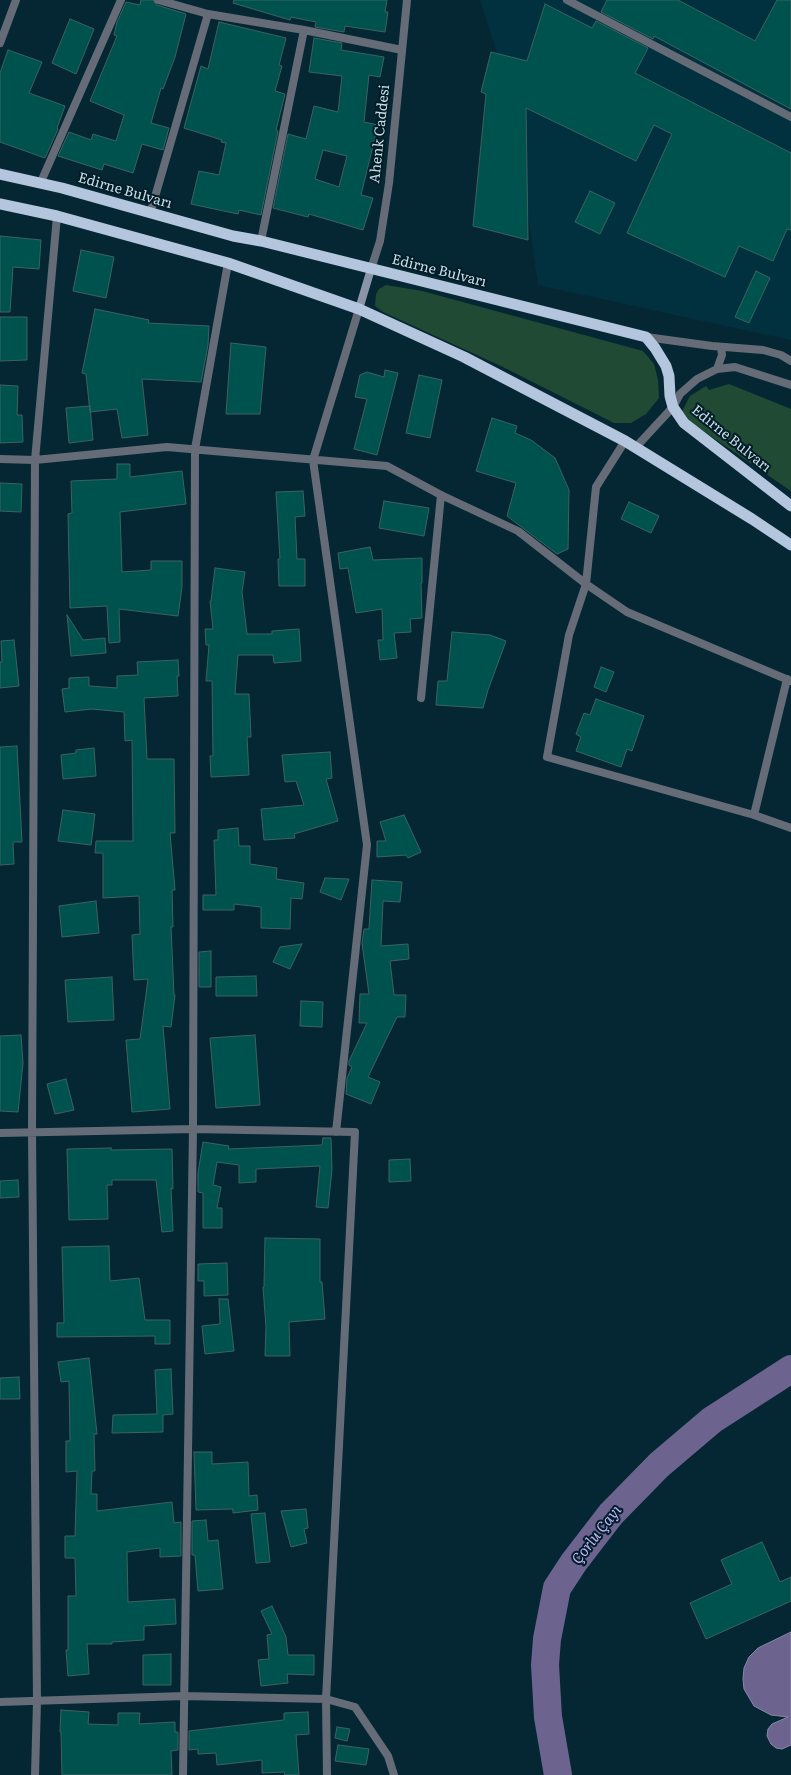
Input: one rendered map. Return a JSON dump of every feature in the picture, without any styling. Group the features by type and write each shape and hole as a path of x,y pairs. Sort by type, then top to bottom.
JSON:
{"highway":[{"name":"Edirne Bulvarı","path":"0,174 62,188 150,214 233,236 260,241 371,270 646,337 659,353 666,366 669,376 670,396 673,407 684,423 791,506"},
{"path":"0,204 57,216 228,263 359,309 464,357 636,447 791,545"}],"main road":[{"path":"359,309 371,270"}],"street":[{"path":"0,43 16,0"},
{"path":"40,184 121,0"},
{"path":"158,0 208,14 304,30 402,50"},
{"name":"Ahenk Caddesi","path":"371,270 380,241 389,183 406,0"},
{"path":"567,0 791,117"},
{"path":"150,214 208,14"},
{"path":"260,241 304,30"},
{"path":"36,1775 37,1701 32,1133 35,460 57,216"},
{"path":"183,1775 193,1129 195,449 228,263"},
{"path":"336,1132 367,846 313,460 359,309"},
{"path":"646,337 720,347 763,350 780,355 791,361"},
{"path":"717,369 722,355 720,347"},
{"path":"636,447 673,407 680,394 697,379 717,369 735,367 791,385"},
{"path":"625,441 596,487 586,584 569,636 547,757 754,815 791,828"},
{"path":"0,459 35,460 167,447 387,466 441,495 518,531 586,584 627,612 789,680 754,815"},
{"path":"421,698 441,495"},
{"path":"0,1133 193,1129 355,1132 326,1699 327,1775"},
{"path":"0,1702 184,1696 326,1699 355,1707 388,1756 394,1775"}],"shaded area":[{"path":"480,0 791,0 791,340 538,285 513,103"},
{"path":"791,1632 791,1745 782,1749 776,1748 771,1744 767,1736 768,1729 772,1724 788,1717 771,1715 754,1706 744,1689 743,1679 744,1668 749,1657 758,1648"}],"green space":[{"path":"386,285 422,291 643,351 654,364 658,380 659,398 646,414 631,423 614,423 503,367 383,312 375,306 376,294 379,289"},
{"path":"729,384 791,409 791,491 680,415 690,396 706,386 709,390"}],"building":[{"path":"141,0 153,0 157,5 186,14 175,57 163,89 161,88 151,123 169,128 163,150 142,144 133,173 104,164 102,170 58,156 69,132 91,140 93,134 116,141 124,115 90,101 117,36 114,35 117,22 126,2 140,5"},
{"path":"234,0 387,0 385,12 388,12 385,32 345,26 344,32 315,27 316,22 291,17 290,20 233,3"},
{"path":"607,0 678,0 755,41 777,0 791,0 791,109 654,36 653,39 601,12"},
{"path":"545,4 592,28 596,21 648,48 635,73 791,153 791,230 787,229 773,261 739,246 725,277 627,233 672,134 654,125 636,161 526,108 528,240 473,226 486,94 481,92 491,52 527,61"},
{"path":"70,19 94,29 76,74 52,63"},
{"path":"219,22 286,38 279,65 282,66 275,91 285,94 276,130 278,131 261,215 239,210 238,214 191,204 199,171 219,175 226,143 221,142 222,140 184,128 201,66 208,69"},
{"path":"314,38 342,43 341,50 384,57 380,77 369,75 364,122 378,125 361,195 373,198 363,230 309,214 308,217 273,208 288,134 306,139 314,106 338,112 342,76 309,72","holes":["323,150 347,156 339,187 315,179"]},
{"path":"8,50 42,62 29,93 65,106 57,128 58,129 45,158 0,142 0,73"},
{"path":"590,191 615,203 600,234 575,222"},
{"path":"0,236 41,240 39,269 13,267 10,312 0,312"},
{"path":"81,250 114,257 106,298 73,291"},
{"path":"756,271 770,278 749,323 735,317"},
{"path":"95,309 149,320 148,323 209,326 208,345 201,382 142,379 148,435 122,438 117,409 90,412 86,374 82,373"},
{"path":"0,317 27,317 27,360 0,361"},
{"path":"231,343 266,347 260,414 226,414"},
{"path":"385,370 398,373 377,455 354,449 367,399 355,397 360,375 367,372 384,377"},
{"path":"419,375 442,380 430,438 406,433"},
{"path":"0,385 18,386 17,415 22,415 23,442 0,443"},
{"path":"90,406 93,440 69,443 66,408"},
{"path":"492,418 517,426 515,433 531,440 555,458 569,490 568,549 557,554 507,516 516,483 476,471"},
{"path":"117,464 130,464 130,477 182,471 186,504 120,512 122,572 151,570 151,561 182,561 182,587 178,616 119,609 120,642 109,643 107,606 70,608 68,514 72,513 71,481 117,479"},
{"path":"0,483 22,484 21,512 0,511"},
{"path":"303,491 305,516 295,517 297,559 305,559 305,586 279,586 278,559 280,559 276,492"},
{"path":"384,501 429,508 424,536 379,528"},
{"path":"629,502 659,516 651,533 621,519"},
{"path":"370,547 373,560 422,558 422,618 410,619 411,632 394,633 397,658 380,660 378,640 383,640 382,609 356,613 348,568 340,569 338,553"},
{"path":"215,568 245,572 242,592 247,634 272,634 272,631 299,629 301,661 274,663 273,655 238,655 235,694 249,694 251,737 247,737 249,775 211,777 210,756 213,756 212,681 206,681 209,645 206,645 205,629 213,629 210,601"},
{"path":"67,615 83,640 105,638 106,653 71,656"},
{"path":"452,632 490,635 506,641 483,708 436,705 438,681 447,681"},
{"path":"14,640 19,686 0,688 0,662 2,662 1,641"},
{"path":"178,660 178,696 144,698 147,759 174,759 175,833 170,833 175,890 172,890 173,927 171,927 175,995 171,1027 163,1026 170,1109 132,1112 126,1040 140,1039 148,979 134,980 132,935 140,934 139,896 103,898 103,853 95,853 96,841 133,841 132,740 125,741 124,712 92,709 65,712 62,689 69,688 69,678 89,677 89,686 117,688 117,676 138,675 137,662"},
{"path":"601,667 614,672 606,692 594,687"},
{"path":"596,699 644,716 632,751 627,749 621,767 576,751 581,737 576,734 584,713 590,715"},
{"path":"17,746 22,842 13,842 14,864 0,865 0,747"},
{"path":"94,748 96,776 63,779 61,755 76,753 76,750"},
{"path":"330,752 332,778 326,779 338,821 294,834 295,838 264,840 261,809 304,805 296,781 285,782 282,755"},
{"path":"63,810 95,814 91,845 58,841"},
{"path":"404,815 421,852 408,858 406,855 377,857 377,841 386,841 380,822"},
{"path":"238,828 239,846 250,846 250,864 277,868 276,879 304,883 302,899 291,898 290,929 261,928 261,907 234,904 234,910 203,910 203,895 216,895 214,840 218,840 218,830"},
{"path":"325,878 349,879 341,900 320,892"},
{"path":"372,880 402,882 400,902 383,901 381,946 408,944 409,959 390,961 394,995 406,995 405,1017 397,1017 368,1077 380,1082 371,1104 346,1094 347,1078 352,1067 349,1065 349,1061 367,1023 359,1023 360,994 369,994 362,943 364,929 369,929"},
{"path":"96,901 99,933 62,937 59,906"},
{"path":"302,944 290,969 273,962 280,947"},
{"path":"211,951 211,987 199,987 199,952"},
{"path":"256,976 257,996 216,996 216,977"},
{"path":"112,977 114,1020 68,1022 65,980"},
{"path":"301,1001 323,1002 322,1027 300,1026"},
{"path":"21,1035 23,1063 18,1112 0,1111 0,1036"},
{"path":"255,1035 260,1105 216,1108 210,1038"},
{"path":"66,1079 74,1110 55,1114 47,1084"},
{"path":"323,1138 331,1138 332,1169 328,1208 316,1207 320,1166 256,1169 256,1182 239,1183 239,1165 217,1162 213,1185 221,1187 217,1208 222,1208 222,1228 203,1228 203,1193 198,1192 198,1173 203,1142 229,1146 228,1149 322,1145"},
{"path":"111,1148 111,1150 172,1149 173,1189 171,1188 173,1231 162,1232 156,1180 112,1180 112,1185 107,1185 108,1219 69,1220 67,1149"},
{"path":"410,1159 411,1181 389,1182 389,1160"},
{"path":"18,1180 19,1197 0,1198 0,1181"},
{"path":"265,1238 320,1239 320,1282 322,1282 325,1319 289,1322 290,1356 265,1356 266,1327 263,1287"},
{"path":"109,1246 110,1281 139,1278 145,1320 170,1320 170,1344 155,1344 155,1336 57,1337 57,1323 64,1323 62,1247"},
{"path":"227,1263 228,1295 204,1296 204,1281 198,1281 198,1264"},
{"path":"219,1299 228,1299 234,1351 205,1354 202,1326 220,1324"},
{"path":"89,1358 97,1434 94,1434 95,1471 92,1471 91,1494 97,1494 97,1511 172,1502 174,1523 181,1522 181,1556 160,1557 160,1548 127,1552 128,1602 175,1599 176,1624 144,1626 144,1640 112,1642 112,1644 87,1644 89,1674 68,1676 66,1650 68,1650 68,1596 76,1596 75,1558 65,1558 65,1536 75,1536 77,1471 66,1472 66,1441 70,1441 69,1381 61,1382 58,1362"},
{"path":"171,1369 173,1414 163,1415 163,1432 112,1433 113,1415 157,1414 155,1370"},
{"path":"19,1377 20,1399 0,1399 0,1378"},
{"path":"194,1452 212,1452 212,1464 248,1462 249,1496 257,1495 258,1510 233,1513 233,1509 196,1510"},
{"path":"306,1509 308,1528 304,1529 307,1543 291,1547 281,1511"},
{"path":"265,1513 270,1562 256,1563 251,1514"},
{"path":"206,1520 208,1541 218,1540 223,1589 198,1591 195,1555 192,1555 192,1521"},
{"path":"762,1542 780,1582 791,1577 791,1601 706,1639 690,1603 732,1584 721,1560"},
{"path":"272,1606 286,1637 288,1655 314,1655 314,1675 287,1674 288,1683 261,1686 258,1660 269,1659 267,1635 272,1634 261,1611"},
{"path":"171,1654 171,1685 143,1685 143,1655"},
{"path":"61,1710 89,1712 88,1724 118,1725 118,1713 140,1713 139,1724 175,1722 175,1732 178,1732 178,1750 171,1751 172,1775 62,1775 60,1732"},
{"path":"308,1712 309,1734 296,1735 299,1775 285,1775 284,1772 262,1773 262,1760 217,1765 216,1753 198,1754 198,1749 189,1750 189,1731 284,1720 284,1713"},
{"path":"337,1727 350,1729 347,1741 335,1738"},
{"path":"338,1745 369,1749 366,1765 335,1761"}],"waterway":[{"name":"Çorlu Çayı","path":"558,1775 548,1717 545,1665 547,1639 557,1588 574,1562 611,1514 659,1465 712,1420 791,1369"}]}
